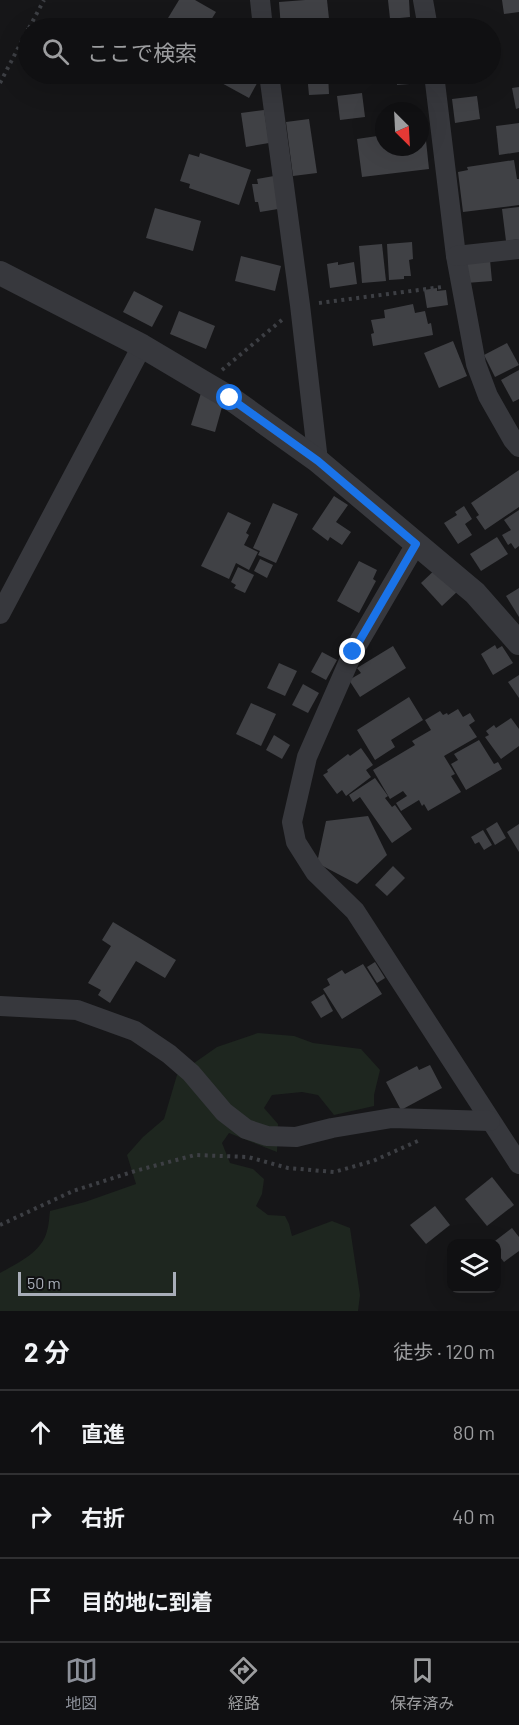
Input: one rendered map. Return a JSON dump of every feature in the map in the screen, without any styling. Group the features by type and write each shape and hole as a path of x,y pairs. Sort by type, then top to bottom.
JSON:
{"street":[{"path":"260,0 262,18"},
{"path":"423,0 426,18"},
{"path":"270,84 318,461"},
{"path":"435,84 460,284 476,364 488,396 519,447"},
{"path":"456,256 519,249"},
{"path":"0,273 142,346 230,398 318,461 475,593 519,643"},
{"path":"0,614 142,346"},
{"path":"416,544 353,652 307,757 292,822 296,842 315,872 355,911 519,1164"},
{"path":"0,1006 77,1010 135,1031 191,1072 224,1112 246,1129 267,1136 296,1137 332,1128 392,1118 490,1121"}],"path":[{"path":"35,18 44,0"},
{"path":"0,83 18,49"},
{"path":"206,384 300,305 460,284"},
{"path":"0,1225 73,1191 195,1155 248,1157 288,1168 334,1172 374,1161 455,1121"}],"shaded area":[{"path":"258,1033 294,1036 313,1043 361,1049 380,1070 374,1095 374,1106 334,1115 318,1095 302,1092 272,1095 264,1108 278,1124 277,1152 229,1133 222,1143 230,1163 253,1169 264,1179 262,1194 256,1206 268,1215 285,1216 292,1236 332,1221 350,1228 360,1295 358,1311 0,1311 0,1273 28,1256 40,1245 47,1231 50,1211 85,1202 136,1184 127,1155 164,1119 177,1075 217,1047"}],"building":[{"path":"179,0 195,0 216,12 212,18 168,18"},
{"path":"327,0 329,18 280,18 279,2"},
{"path":"388,0 409,0 410,17 390,18"},
{"path":"502,0 519,0 519,12 504,14"},
{"path":"223,84 257,84 249,98"},
{"path":"308,84 328,84 329,94 309,95"},
{"path":"519,87 519,108 516,109 512,88"},
{"path":"362,93 365,117 340,120 337,96"},
{"path":"477,96 480,119 455,123 452,99"},
{"path":"264,110 269,143 246,147 241,113"},
{"path":"309,119 317,173 293,176 286,122"},
{"path":"519,123 519,152 499,155 496,126"},
{"path":"375,136 375,156 428,156 429,169 362,177 357,139"},
{"path":"200,153 251,170 239,205 189,188 190,184 180,181 189,154 199,157"},
{"path":"514,160 517,179 519,179 519,205 463,212 458,172 468,170 467,167"},
{"path":"274,176 278,209 260,212 258,202 255,202 252,184 258,184 257,179"},
{"path":"519,207 519,239 506,241 502,209"},
{"path":"155,208 201,221 193,251 146,238"},
{"path":"412,242 413,259 409,260 411,276 389,280 387,244"},
{"path":"382,244 386,281 362,283 359,246"},
{"path":"241,256 281,266 275,291 235,281"},
{"path":"490,260 492,281 466,283 464,262"},
{"path":"338,262 338,265 354,262 357,284 330,288 327,264"},
{"path":"437,288 437,291 446,290 448,305 427,308 424,290"},
{"path":"134,291 163,306 152,327 123,312"},
{"path":"413,304 415,313 425,311 428,324 431,323 433,335 373,346 371,334 374,333 371,320 385,318 384,310"},
{"path":"179,311 215,326 206,349 170,334"},
{"path":"453,341 467,376 439,388 424,353"},
{"path":"507,343 519,365 495,377 484,355"},
{"path":"519,370 519,399 513,402 501,380"},
{"path":"201,393 224,400 215,432 191,425"},
{"path":"519,470 519,507 485,530 476,517 479,515 471,503"},
{"path":"334,496 348,505 336,522 351,532 342,545 330,537 328,541 312,529"},
{"path":"273,503 298,514 276,563 258,555 260,551 253,548"},
{"path":"464,506 472,519 465,524 472,535 458,544 444,523 457,515 455,512"},
{"path":"519,510 519,546 515,549 511,543 508,545 502,535 511,530 504,520"},
{"path":"228,512 251,523 244,545 258,552 249,570 236,563 229,579 201,566"},
{"path":"497,537 508,554 481,571 470,554"},
{"path":"260,559 273,565 267,578 254,571"},
{"path":"359,561 377,570 373,579 376,581 359,613 337,601"},
{"path":"439,566 460,589 442,606 421,583"},
{"path":"238,567 254,575 245,593 234,588 236,585 231,582"},
{"path":"519,588 519,617 506,596"},
{"path":"495,645 497,649 502,646 513,663 493,675 481,654"},
{"path":"393,646 406,668 360,697 349,680 361,673 357,668"},
{"path":"322,652 337,660 326,680 311,672"},
{"path":"279,663 297,671 285,696 267,688"},
{"path":"519,675 519,698 508,682"},
{"path":"303,684 319,693 308,713 292,705"},
{"path":"409,697 423,720 391,740 395,747 375,760 357,730"},
{"path":"251,703 276,714 261,746 236,734"},
{"path":"458,709 463,717 470,713 475,721 469,725 477,737 444,756 455,774 451,776 461,792 428,811 419,800 401,811 396,803 407,796 403,791 390,799 373,770 415,745 412,741 431,730 425,720 440,711 443,715 447,713 448,715"},
{"path":"511,718 519,729 519,746 501,759 485,737 489,735 486,731 494,725 496,728"},
{"path":"274,735 290,745 282,759 266,750"},
{"path":"479,740 494,764 498,762 502,769 466,790 451,764 458,760 454,754"},
{"path":"361,748 373,765 366,770 371,777 346,796 342,790 337,794 323,775 348,754 350,756"},
{"path":"375,778 388,796 385,798 392,807 395,805 412,829 392,843 360,797 353,802 349,795"},
{"path":"368,816 387,855 357,884 317,863 326,821"},
{"path":"497,822 506,838 495,845 486,829"},
{"path":"519,824 519,852 507,832"},
{"path":"483,830 492,845 484,850 479,842 475,844 471,837"},
{"path":"393,866 405,878 387,896 375,885"},
{"path":"113,922 176,960 165,978 136,961 110,1003 98,995 101,990 88,983 111,946 102,940"},
{"path":"375,962 385,978 377,983 367,967"},
{"path":"363,964 382,994 342,1019 323,989 330,985 327,979 342,970 345,974"},
{"path":"324,994 333,1011 321,1018 311,1002"},
{"path":"430,1065 442,1088 401,1110 386,1082 417,1066 419,1070"},
{"path":"492,1177 514,1205 487,1226 465,1199"},
{"path":"435,1206 450,1225 426,1244 410,1225"},
{"path":"512,1228 519,1237 519,1251 504,1262 501,1258 501,1239 498,1239"}],"route":[{"path":"230,398 318,461 416,544 353,652"}]}
